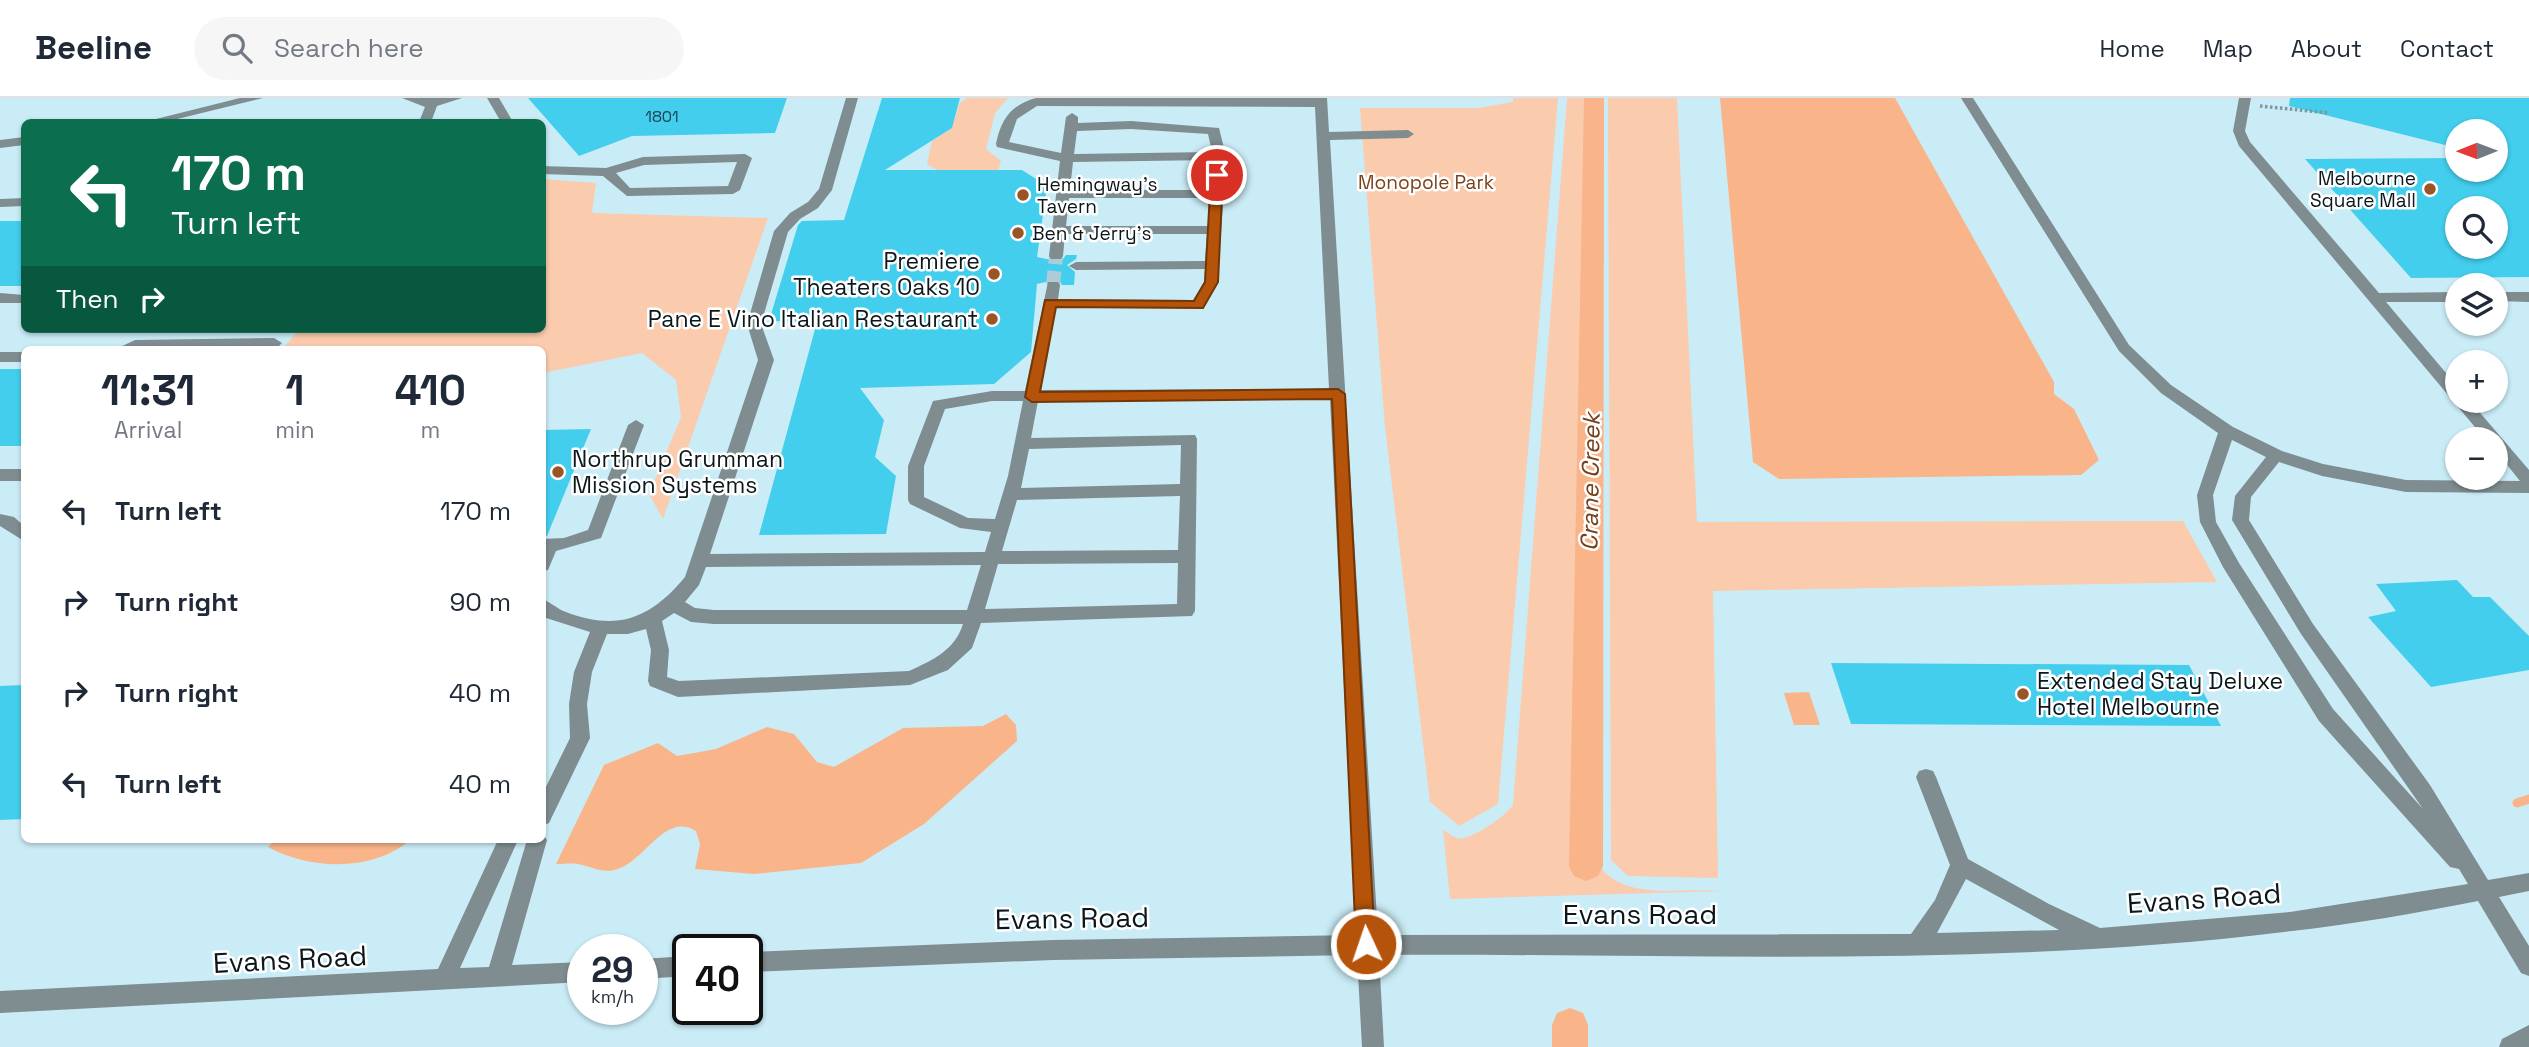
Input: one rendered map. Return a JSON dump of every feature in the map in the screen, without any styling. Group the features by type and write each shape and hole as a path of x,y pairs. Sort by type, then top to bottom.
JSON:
{"street":[{"path":"163,119 257,98"},
{"path":"408,98 431,101 456,98"},
{"path":"493,98 505,119"},
{"path":"546,608 563,618 600,629 634,627 653,620 675,604 693,580 766,360 754,324 781,231 795,216 813,205 825,190 852,98"},
{"path":"1967,98 2124,348 2166,389 2227,430 2276,455 2322,470 2406,486 2529,487"},
{"path":"1219,156 1068,158 1034,155 1002,144 1006,122 1019,107 1037,100 1321,101 1373,1047"},
{"path":"426,119 431,101"},
{"path":"1056,256 1073,101"},
{"path":"2244,101 2239,131 2244,143 2445,382"},
{"path":"1050,303 1198,305 1211,282 1219,156 1214,131 1130,125 1071,127"},
{"path":"1323,136 1408,134"},
{"path":"0,144 21,141"},
{"path":"546,170 607,172 643,161 745,158 733,190 627,192 607,172"},
{"path":"1063,194 1216,194"},
{"path":"0,203 21,202"},
{"path":"1059,230 1214,230"},
{"path":"1076,267 1212,265"},
{"path":"653,620 660,650 657,681 678,689 910,678 941,665 965,643 994,557 1012,494 1053,285"},
{"path":"2375,298 2445,297"},
{"path":"2508,297 2529,297"},
{"path":"0,298 21,299"},
{"path":"132,346 155,346"},
{"path":"0,357 21,356"},
{"path":"1003,526 965,524 916,500 916,466 939,405 992,396 1338,394"},
{"path":"2471,413 2484,427"},
{"path":"546,545 565,544 596,534 636,425"},
{"path":"2227,430 2205,495 2207,522 2232,567 2326,715 2483,891"},
{"path":"675,604 691,615 714,617 975,617 1186,611 1189,439 1022,444"},
{"path":"2276,455 2243,496 2240,520 2306,629 2423,791 2529,966"},
{"path":"2508,456 2529,481"},
{"path":"0,475 21,475"},
{"path":"1012,494 1188,490"},
{"path":"0,520 8,521 21,532"},
{"path":"701,561 1187,556"},
{"path":"546,805 580,738 578,704 583,672 600,629"},
{"path":"1926,777 1961,865 2042,911 2097,936"},
{"path":"444,980 507,843"},
{"path":"497,978 536,843"},
{"path":"1916,944 1947,901 1961,865"},
{"name":"Evans Road","path":"763,961 965,950 1366,944 1916,944 2097,936 2284,923 2386,909 2529,882"},
{"name":"Evans Road","path":"0,1002 567,973"},
{"path":"2510,1047 2529,1035"}],"path":[{"path":"2244,101 2329,113"}],"green space":[{"path":"967,98 1008,98 995,113 986,149 1001,161 998,170 937,170 927,164 932,141 952,128 959,104"},
{"name":"Monopole Park","path":"1513,98 1558,98 1498,804 1459,826 1430,802 1385,427 1360,108 1478,108 1513,102"},
{"path":"1567,98 1598,98 1595,858 1605,872 1618,882 1634,888 1722,891 1450,899 1443,829 1450,835 1464,838 1491,824 1513,805"},
{"path":"1608,98 1677,98 1697,522 2183,521 2217,582 1713,591 1718,878 1628,876 1611,860"},
{"path":"546,179 596,183 592,213 768,218 663,519 649,494 681,417 676,380 642,353 546,372 546,346 285,346 296,333 546,333"}],"shaded area":[{"path":"1720,98 1895,98 2054,382 2054,394 2074,409 2099,460 2081,475 1779,479 1753,462"},
{"path":"1809,692 1820,725 1794,725 1784,693"},
{"path":"1006,714 1016,725 1017,741 924,824 861,863 754,874 695,869 700,844 696,831 675,827 657,838 630,862 614,870 556,864 604,765 658,743 677,756 716,749 767,727 794,734 817,762 834,767 903,728 983,726"},
{"path":"272,843 406,843 378,858 341,864 303,860 268,847"}],"building":[{"path":"528,98 787,98 775,133 632,136 579,156"},
{"path":"882,98 960,98 952,128 885,170 1022,170 1047,186 1037,257 1061,262 1066,255 1077,255 1076,259 1067,265 1075,272 1074,285 1062,285 1058,279 1037,284 1031,352 994,384 860,388 884,420 875,457 896,476 886,534 759,535 817,322 769,321 798,225 802,221 844,220"},
{"name":"Melbourne Square Mall","path":"2290,98 2529,98 2529,277 2508,277 2508,273 2445,273 2445,278 2411,278 2305,159 2445,158 2445,182 2508,182 2508,119 2445,119 2445,145 2289,106"},
{"path":"0,221 21,221 21,286 0,286"},
{"path":"0,369 21,369 21,446 0,446"},
{"name":"Northrup Grumman Mission Systems","path":"591,429 547,536 546,536 546,430"},
{"path":"2457,580 2473,597 2490,597 2529,636 2529,670 2431,687 2368,617 2396,611 2376,584"},
{"name":"Extended Stay Deluxe Hotel Melbourne","path":"1831,663 2189,665 2221,726 1851,724"},
{"path":"21,685 21,819 0,820 0,686"}],"waterway":[{"name":"Crane Creek","path":"1586,866 1594,98"},
{"path":"2517,803 2529,799"},
{"name":"Crane Creek","path":"1570,1025 1570,1047"}],"tunnel":[{"path":"1053,285 1056,256"}],"place":[{"name":"Melbourne Square Mall","path":"2430,189"},
{"name":"Hemingway's Tavern","path":"1023,195"},
{"name":"Ben & Jerry's","path":"1018,233"},
{"name":"Premiere Theaters Oaks 10","path":"994,274"},
{"name":"Pane E Vino Italian Restaurant","path":"992,319"},
{"name":"Northrup Grumman Mission Systems","path":"558,472"},
{"name":"Extended Stay Deluxe Hotel Melbourne","path":"2023,694"}],"route":[{"path":"1217,175 1211,282 1198,305 1050,303 1032,397 1338,394 1366,944"}]}
